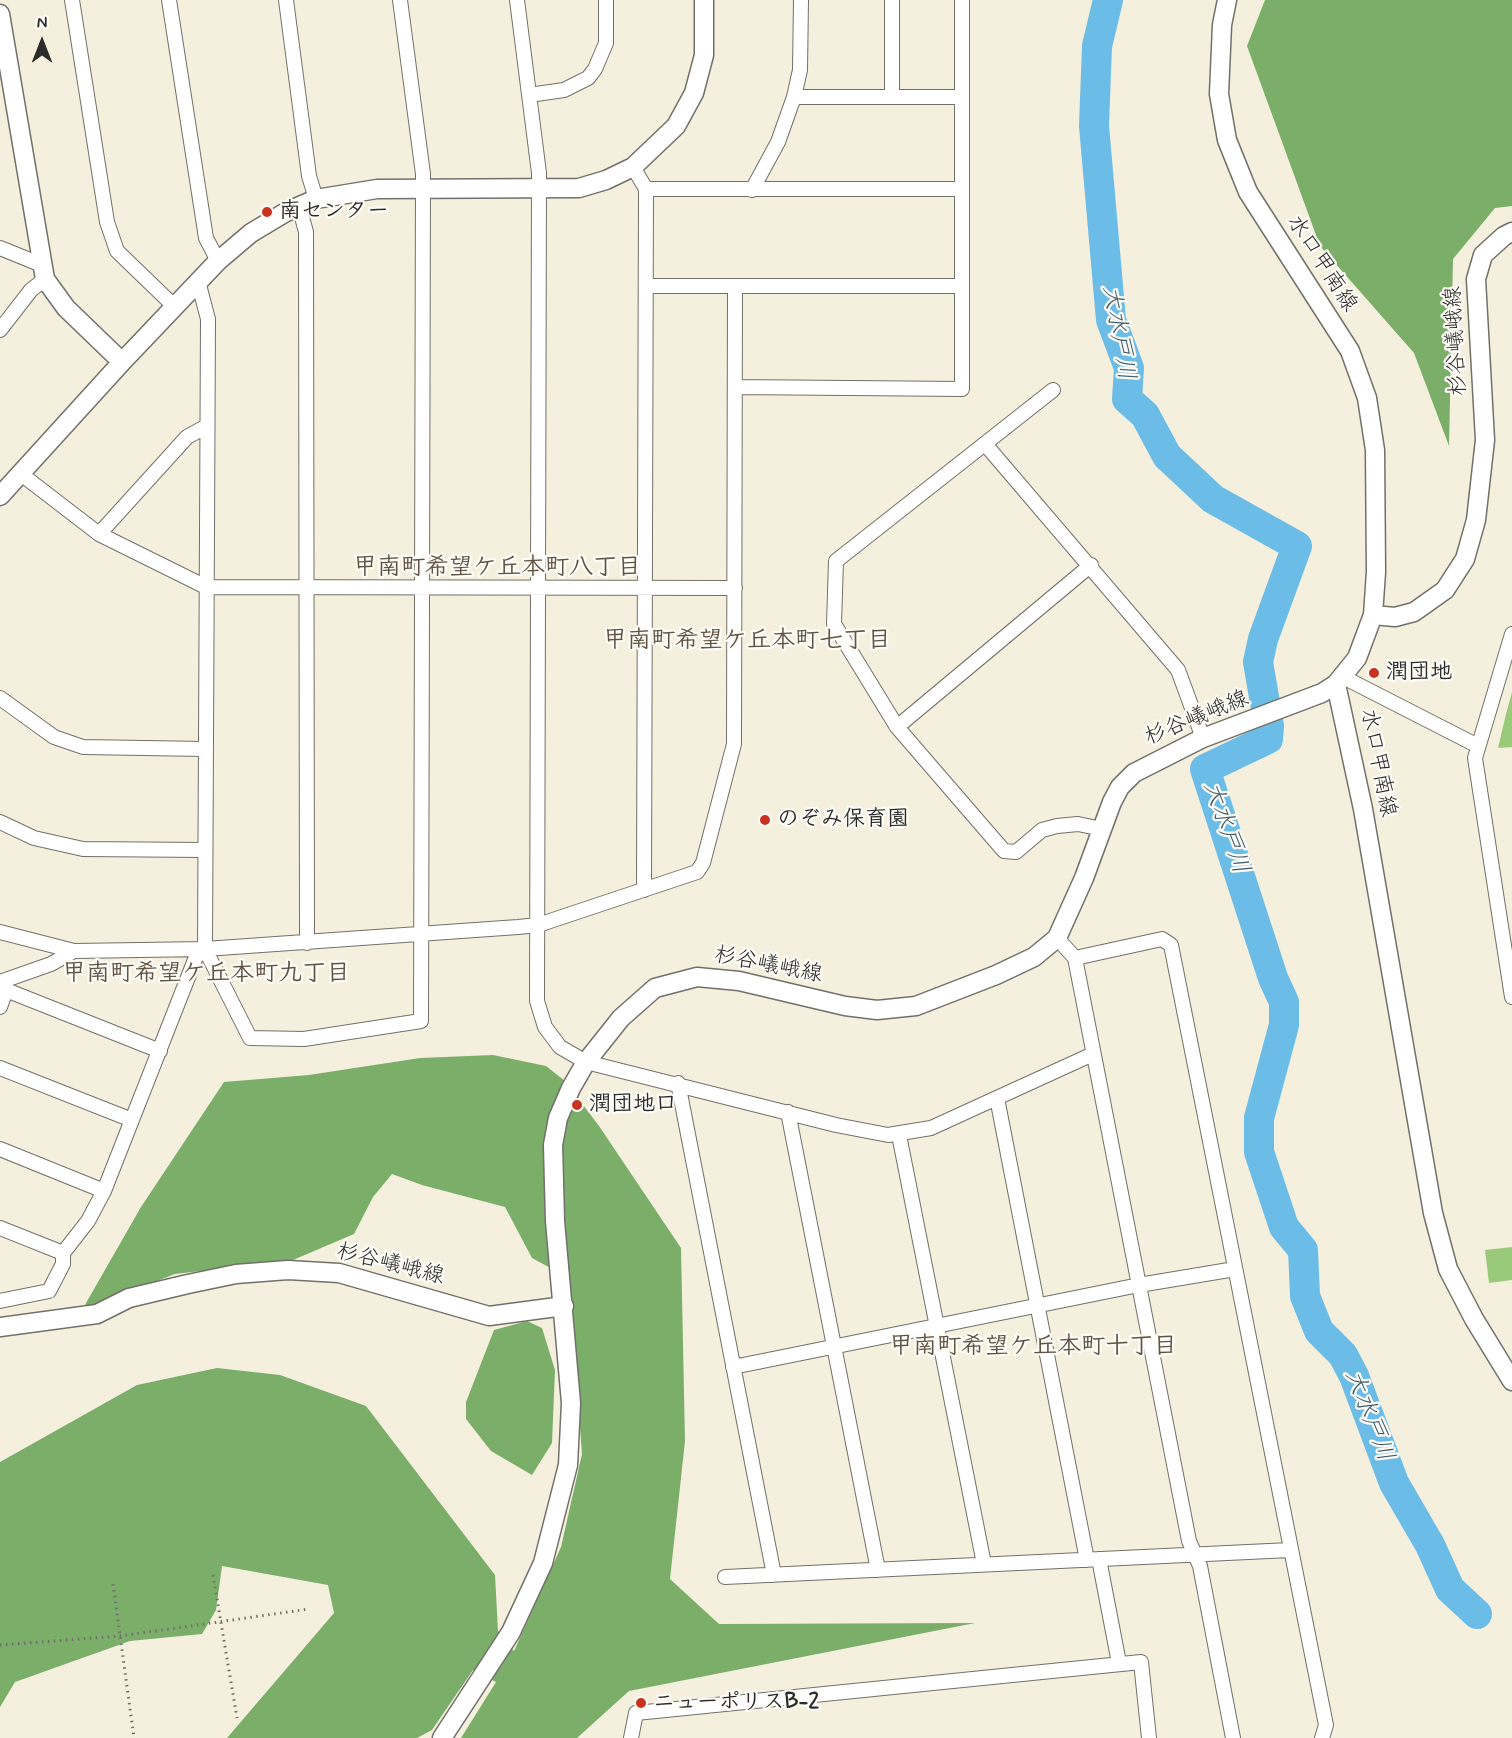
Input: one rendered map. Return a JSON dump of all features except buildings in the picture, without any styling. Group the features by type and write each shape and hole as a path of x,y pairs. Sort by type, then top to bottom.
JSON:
{"main road":[{"path":"0,496 218,261 251,233 299,206 316,200 377,189 579,188 606,180 633,167 676,126 694,93 704,55 704,0"},
{"name":"水口甲南線","path":"1227,0 1222,25 1219,94 1227,140 1248,192 1278,244 1350,351 1367,398 1375,450 1376,572 1372,615 1357,658 1339,681 1433,1213 1448,1269 1474,1319 1512,1381"},
{"path":"0,14 6,86 43,272 66,308 122,362"},
{"name":"杉谷嶬峨線","path":"1372,615 1395,617 1414,612 1445,590 1465,559 1476,520 1485,440 1476,279 1483,255 1503,236 1512,232"},
{"name":"杉谷嶬峨線","path":"0,1327 97,1314 129,1298 188,1284 236,1275 288,1270 339,1273 489,1316 564,1306 555,1221 553,1145 558,1118 586,1062 621,1018 655,988 670,982 697,977 739,981 845,1006 877,1010 916,1006 996,975 1034,957 1057,938 1084,878 1120,787 1134,773 1203,738 1275,713 1322,693 1339,681"},
{"path":"442,1738 511,1632 543,1563 568,1465 571,1403 564,1306"}],"street":[{"path":"72,0 107,222 117,251 175,307"},
{"path":"169,0 206,238 218,261"},
{"path":"286,0 309,176 316,200"},
{"path":"198,281 208,319 205,949 250,1038 304,1039 421,1021 423,188 400,0"},
{"path":"517,0 539,173 538,1012 545,1027 560,1047 586,1062 678,1083 872,1134 899,1135 931,1128 1093,1054"},
{"path":"529,95 564,90 582,81 595,69 606,43 606,0"},
{"path":"752,190 778,142 794,97 800,70 801,0"},
{"path":"891,96 892,0"},
{"path":"735,387 962,389 962,0"},
{"path":"794,97 962,97"},
{"path":"633,167 646,189 644,890"},
{"path":"646,189 962,189"},
{"path":"299,206 306,232 307,944"},
{"path":"0,248 43,272 0,330"},
{"path":"647,286 962,286"},
{"path":"0,932 74,951 205,949 307,944 538,925 697,872 703,863 734,744 735,286"},
{"path":"1053,390 836,561 834,566 834,624 897,727 1004,851 1016,852 1042,830 1057,826 1078,824 1102,830"},
{"path":"99,534 187,437 207,426"},
{"path":"984,444 1178,669 1203,738"},
{"path":"21,474 99,534 206,587 735,588"},
{"path":"897,727 1090,565"},
{"path":"1512,634 1475,758 1505,910 1512,998"},
{"path":"1339,681 1478,746"},
{"path":"0,698 54,737 83,747 205,749"},
{"path":"0,822 34,838 83,849 205,850"},
{"path":"1057,938 1075,958 1189,1542 1200,1566 1233,1738"},
{"path":"1075,958 1162,939 1171,945 1326,1725 1322,1738"},
{"path":"0,1301 49,1291 63,1264 63,1253 88,1221 104,1191 196,957 205,949"},
{"path":"4,984 74,951"},
{"path":"4,984 160,1051"},
{"path":"0,1006 4,984"},
{"path":"0,1068 132,1120"},
{"path":"678,1083 774,1575"},
{"path":"997,1098 1038,1305 1093,1559 1119,1663"},
{"path":"788,1112 878,1570"},
{"path":"899,1135 984,1564"},
{"path":"0,1149 104,1191"},
{"path":"0,1228 63,1253"},
{"path":"733,1366 1139,1285 1235,1269"},
{"path":"725,1577 1290,1550"},
{"path":"631,1738 636,1713 1141,1662 1149,1738"}],"path":[{"path":"213,1575 219,1623 237,1718"},
{"path":"113,1584 134,1738"},
{"path":"0,1645 120,1636 309,1609"}],"green space":[{"path":"1265,0 1512,0 1512,206 1495,208 1453,259 1449,446 1414,353 1320,246 1247,46"},
{"path":"1512,692 1512,747 1498,748 1506,714"},
{"path":"493,1055 546,1066 565,1081 599,1126 681,1248 685,1441 670,1579 719,1624 975,1623 629,1691 577,1738 461,1738 496,1682 473,1670 432,1730 417,1738 227,1738 334,1613 328,1585 222,1566 216,1610 202,1634 130,1641 15,1682 0,1707 0,1462 137,1385 217,1368 280,1375 366,1406 495,1575 498,1631 514,1651 561,1547 582,1454 569,1278 532,1258 505,1207 422,1185 392,1174 373,1197 354,1234 293,1260 175,1274 82,1310 141,1207 224,1082 309,1075 420,1058"},
{"path":"1512,1247 1512,1280 1489,1283 1485,1250"},
{"path":"527,1321 542,1328 555,1370 552,1443 532,1475 491,1451 466,1419 466,1402 494,1330"}],"waterway":[{"name":"大水戸川","path":"1108,0 1097,46 1094,126 1111,320 1129,368 1127,399 1145,415 1167,456 1213,499 1297,546 1263,639 1258,662 1269,726 1268,739 1205,769 1273,978 1284,1002 1284,1025 1259,1118 1259,1152 1284,1227 1303,1250 1305,1296 1319,1331 1343,1355 1354,1376 1394,1483 1430,1545 1450,1589 1477,1614"}],"place":[{"name":"南センター","path":"267,212"},
{"name":"潤団地","path":"1374,673"},
{"name":"のぞみ保育園","path":"765,820"},
{"name":"潤団地口","path":"577,1105"},
{"name":"ニューポリスB-2","path":"641,1703"}],"district":[{"name":"甲南町希望ケ丘本町八丁目","path":"497,569"},
{"name":"甲南町希望ケ丘本町七丁目","path":"747,642"},
{"name":"甲南町希望ケ丘本町九丁目","path":"206,975"},
{"name":"甲南町希望ケ丘本町十丁目","path":"1033,1348"}]}
